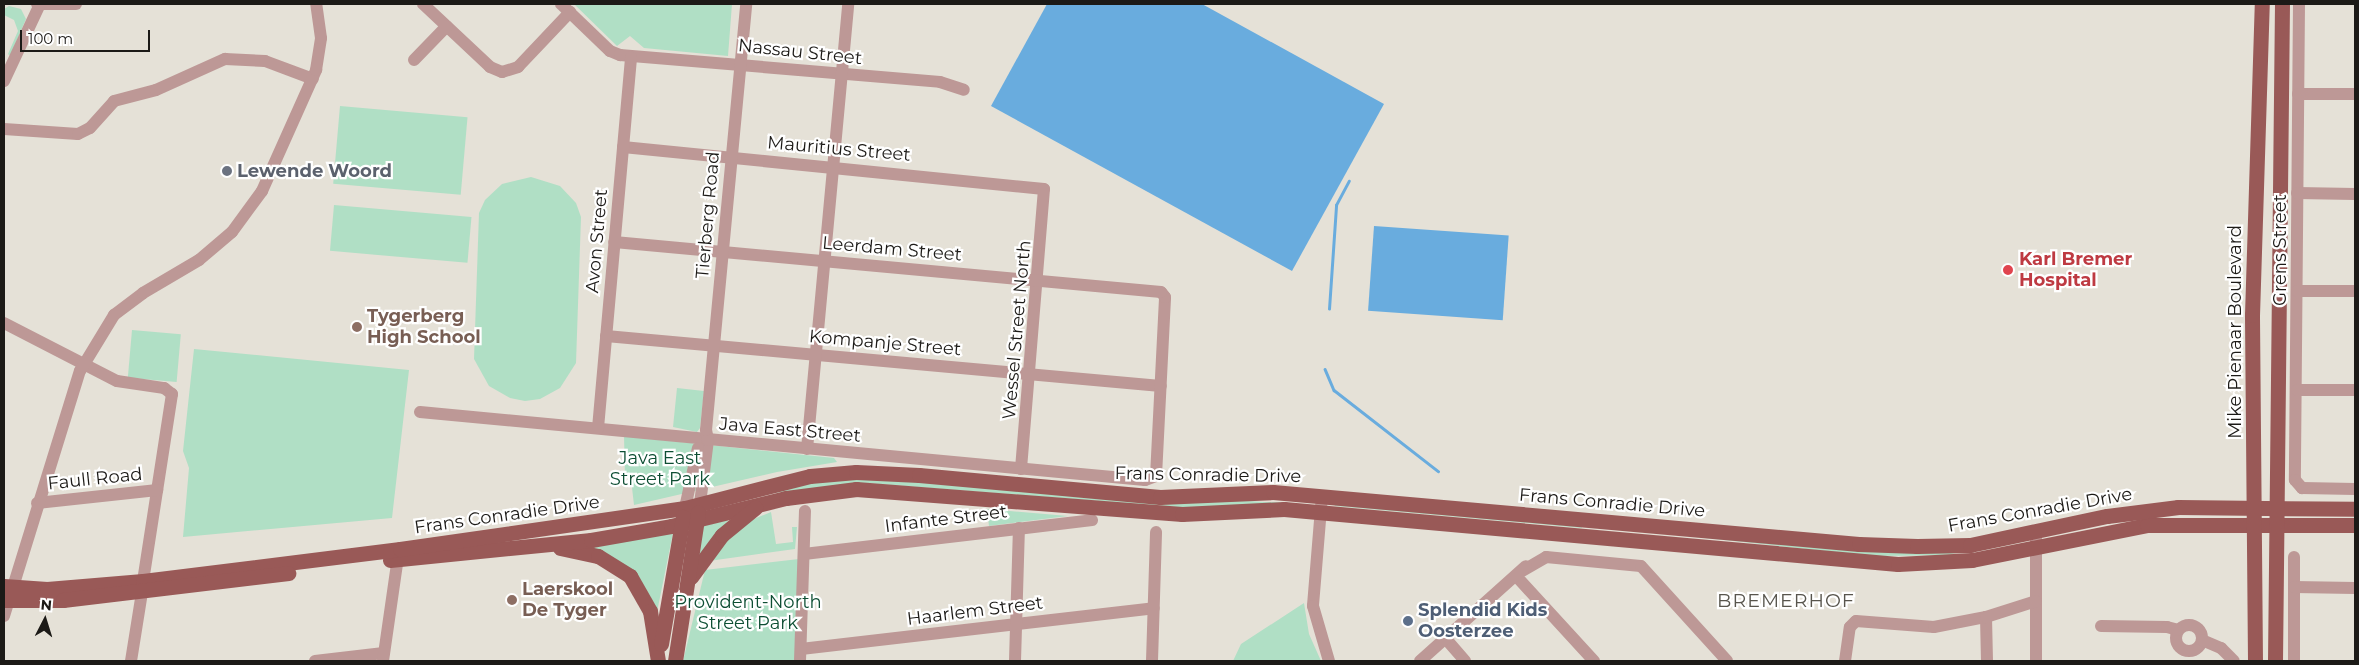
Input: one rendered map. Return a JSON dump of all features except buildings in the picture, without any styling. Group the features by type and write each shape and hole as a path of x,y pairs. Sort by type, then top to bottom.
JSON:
{"main road":[{"name":"Mike Pienaar Boulevard","path":"2255,661 2252,315 2262,4"},
{"path":"2274,661 2282,4"},
{"name":"Frans Conradie Drive","path":"7,593 47,589 143,586 399,554 685,508 810,476 880,472 1160,497 1273,492 1859,544 1970,545 2144,510 2178,507 2355,509"},
{"name":"Frans Conradie Drive","path":"399,554 541,546 689,522 809,494 873,489 1182,514 1266,509 1320,512 1898,564 1952,563 2147,525 2355,525"},
{"name":"Tierberg Road","path":"658,661 689,522 700,504"},
{"path":"690,579 722,535 760,504"},
{"name":"Tierberg Road","path":"675,661 690,579 689,522 685,508"},
{"path":"541,546 598,556 630,576 650,611 658,661"}],"street":[{"path":"4,81 39,4 76,4"},
{"path":"4,616 7,593 84,364 114,315 143,293 199,260 245,216 279,160 313,79 321,38 316,4"},
{"path":"423,4 490,67 506,72 518,67 565,8"},
{"name":"Tierberg Road","path":"700,504 746,4"},
{"path":"807,449 848,4"},
{"name":"Grens Street","path":"2299,4 2295,480 2299,487 2355,489"},
{"name":"Nassau Street","path":"565,8 610,51 631,57 741,63 940,82 964,90"},
{"path":"414,60 447,26"},
{"name":"Avon Street","path":"598,428 631,57"},
{"path":"4,129 78,134 93,125 114,101 156,90 225,59 265,61 313,79"},
{"path":"2298,94 2355,94"},
{"name":"Mauritius Street","path":"623,147 1039,186 1046,195"},
{"path":"2297,193 2355,194"},
{"name":"Wessel Street North","path":"1022,469 1046,195"},
{"name":"Leerdam Street","path":"614,242 1160,292 1164,296 1161,386"},
{"path":"2297,290 2355,291"},
{"path":"4,323 123,384 164,388 171,392 173,398 131,661"},
{"name":"Kompanje Street","path":"606,336 1161,386"},
{"name":"Java East Street","path":"420,412 705,436 807,449 1145,480 1156,476 1161,386"},
{"path":"2296,390 2355,390"},
{"name":"Tierberg Road","path":"685,508 705,436"},
{"name":"Faull Road","path":"37,503 157,490"},
{"path":"1322,496 1313,606 1329,661"},
{"path":"801,655 805,511"},
{"name":"Infante Street","path":"804,554 1092,520"},
{"path":"1016,661 1020,528"},
{"path":"1152,661 1156,532"},
{"path":"2036,532 2036,661"},
{"path":"315,661 383,657 399,554"},
{"path":"2294,557 2294,661"},
{"path":"1420,661 1520,574 1543,558 1580,559 1641,566 1726,661"},
{"path":"1520,574 1594,661"},
{"path":"2294,587 2355,588"},
{"path":"1845,661 1850,627 1856,621 1930,627 1986,617 2036,601"},
{"name":"Haarlem Street","path":"801,655 1017,624 1154,608"},
{"path":"1986,617 1987,661"},
{"path":"2101,626 2167,627 2178,630 2186,625 2194,626 2200,632 2202,640 2195,650 2183,650 2176,641 2178,630"},
{"path":"1446,639 1465,661"},
{"path":"2202,640 2221,648 2234,661"}],"green space":[{"path":"574,4 732,4 728,56 644,48 630,36 617,46"},
{"path":"9,6 21,9 26,19 10,56 8,54 18,31 14,20 4,15 4,9"},
{"path":"340,106 468,117 461,195 333,184"},
{"path":"531,177 560,186 576,203 581,217 576,363 560,388 540,399 525,401 510,398 489,386 474,359 479,213 485,200 502,184"},
{"path":"334,205 471,217 467,263 330,251"},
{"path":"132,330 181,334 177,382 128,378"},
{"path":"194,349 409,370 392,518 183,537 189,468 183,451"},
{"path":"677,388 704,391 700,428 697,432 673,427"},
{"name":"Java East Street Park","path":"624,436 834,458 837,462 777,472 634,505 631,479 625,477"},
{"path":"853,478 1292,502 1190,508 866,483 763,494 811,482"},
{"path":"1334,504 1581,525 1582,528 1335,506"},
{"path":"987,509 1068,516 989,526"},
{"path":"771,512 776,544 793,542 792,527 797,527 795,549 709,561 716,550 749,521"},
{"path":"728,521 698,559 703,526"},
{"path":"673,533 657,612 650,597 583,546"},
{"path":"1686,536 1945,552 1962,555 1872,556"},
{"name":"Provident-North Street Park","path":"799,559 795,661 683,661 705,570"},
{"path":"1304,603 1309,634 1321,661 1233,661 1241,644"}],"water":[{"path":"1047,4 1202,4 1384,104 1292,271 991,106"},
{"path":"1374,226 1509,235 1503,320 1368,311"}],"waterway":[{"path":"1329,309 1336,205 1349,181"},
{"path":"1325,369 1334,390 1438,471"}],"place":[{"name":"Lewende Woord","path":"227,171"},
{"name":"Karl Bremer Hospital","path":"2008,270"},
{"name":"Tygerberg High School","path":"357,327"},
{"name":"Laerskool De Tyger","path":"512,600"},
{"name":"Splendid Kids Oosterzee","path":"1408,621"}],"district":[{"name":"BREMERHOF","path":"1786,601"}]}
